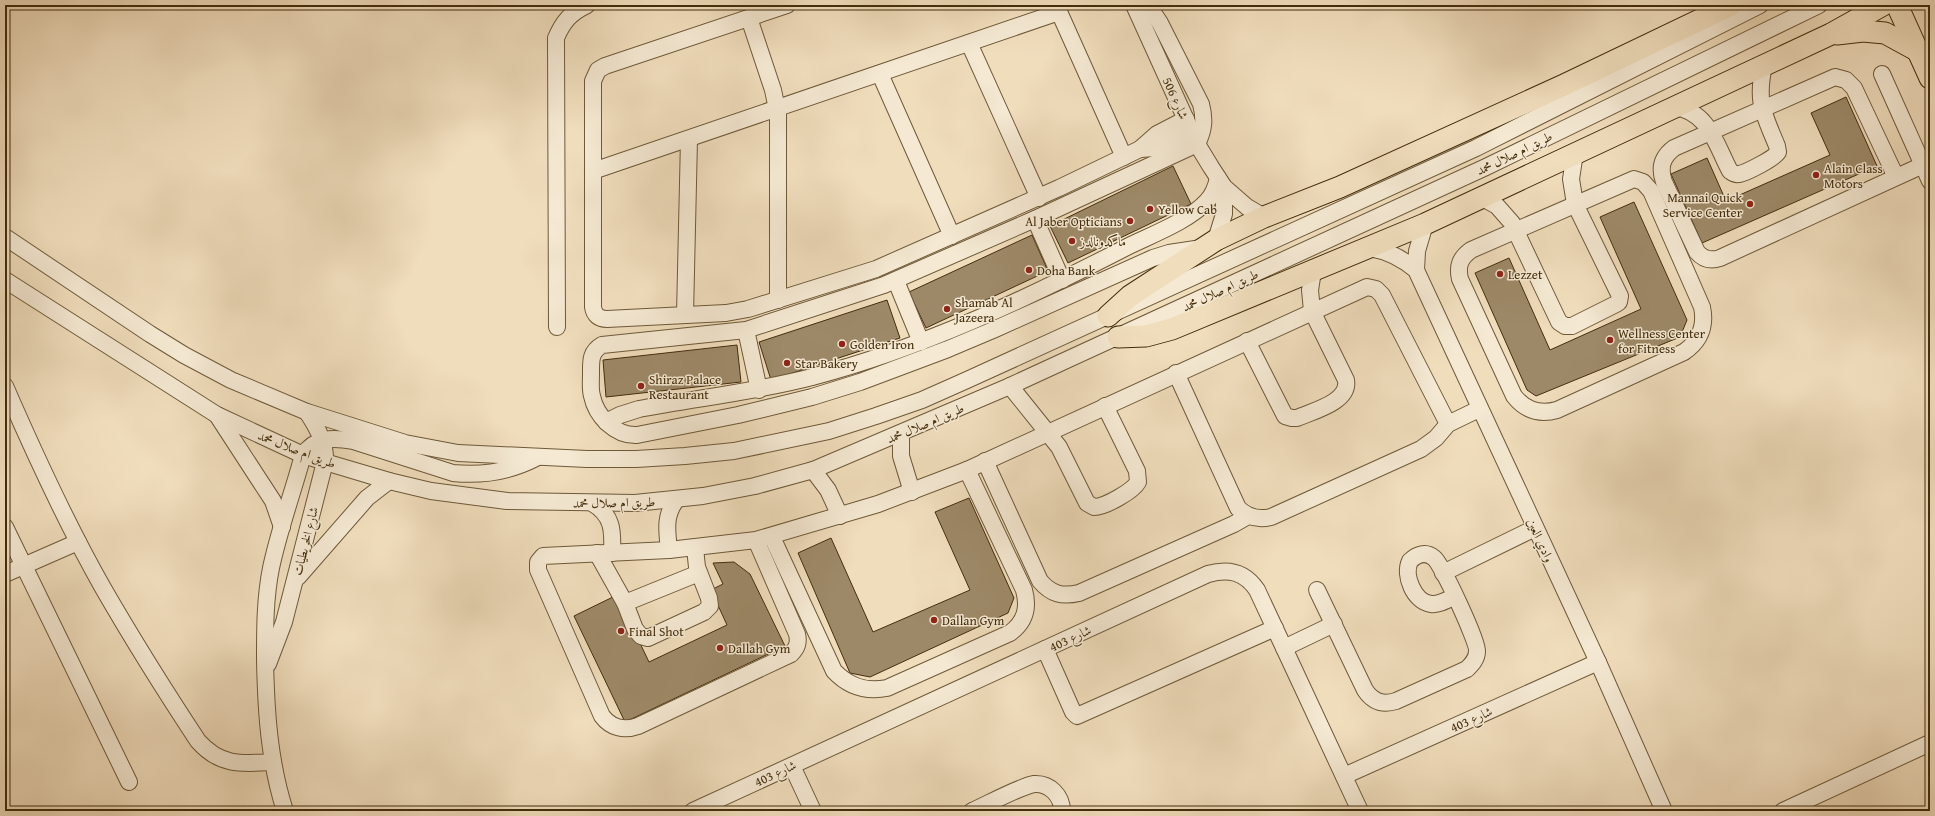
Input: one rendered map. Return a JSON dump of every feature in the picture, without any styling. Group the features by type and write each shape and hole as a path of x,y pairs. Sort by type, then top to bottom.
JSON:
{"main road":[{"path":"1108,316 1130,296 1210,244 1264,217 1348,184 1564,85 1731,5"},
{"path":"1118,337 1146,336 1172,329 1370,248 1831,34 1883,5"},
{"path":"1896,5 1930,78"},
{"path":"1831,34 1862,31 1885,33 1918,51"}],"street":[{"path":"557,327 556,38 562,23 573,11 587,5"},
{"path":"787,5 605,66 598,70 593,81 593,307 599,318 607,319 726,313 748,309 778,300 876,269 1039,198 1140,149 1157,134 1192,132"},
{"name":"شارع 506","path":"1134,5 1192,132 1221,183 1247,206 1264,217"},
{"path":"1148,5 1160,23 1201,104 1204,127 1192,132 1035,219 896,281 746,330 609,343 602,345 595,349 592,355 591,363 592,395 598,412 606,422 619,432 625,434 637,434 738,416 812,397 860,382 948,349 1153,258 1210,244 1224,214 1221,183"},
{"name":"طريق ام صلال محمد","path":"5,237 184,355 231,380 307,412 405,442 458,453 537,457 629,459 685,456 740,449 829,430 922,400 1476,148 1760,5"},
{"name":"طريق ام صلال محمد","path":"5,280 217,415 325,462 389,481 432,491 482,499 533,503 635,503 677,499 729,491 813,470 901,434 1118,337 1486,167 1819,5"},
{"path":"593,172 969,43 1057,9 1124,157"},
{"path":"749,18 773,90 777,108 778,300"},
{"path":"969,43 1039,198"},
{"path":"1674,107 1684,108 1695,114 1711,131 1730,171 1736,174 1742,173 1774,157 1778,152 1761,109 1761,83 1764,65"},
{"path":"880,74 952,236"},
{"path":"1882,74 1930,181"},
{"path":"1896,177 1854,88 1846,80 1841,78 1830,78 1674,148 1665,158 1661,170 1664,182 1697,252 1700,256 1710,260 1720,258 1923,165"},
{"path":"685,315 689,139"},
{"path":"1479,198 1488,200 1506,214 1516,230 1559,322 1565,326 1572,326 1616,304 1619,302 1620,296 1575,204 1571,179 1576,153"},
{"path":"1629,180 1639,180 1648,186 1702,307 1704,323 1699,338 1684,352 1550,412 1542,412 1528,408 1514,396 1458,272 1461,259 1466,254 1516,230 1629,180"},
{"path":"606,422 620,415 639,409 759,390 812,377 875,359 921,342 1062,280 1192,213 1210,198 1217,186 1221,183"},
{"path":"1035,219 1062,280"},
{"name":"وادي العين","path":"1424,224 1417,251 1416,270 1479,409 1598,662 1664,811"},
{"name":"وادي العين","path":"1370,248 1399,257 1416,270"},
{"path":"1247,341 1285,416 1297,418 1337,400 1344,394 1347,385 1346,380 1312,311 1310,290 1313,271"},
{"path":"896,281 921,342"},
{"path":"756,540 797,634 798,640 795,650 791,654 638,726 626,729 610,724 602,716 537,566 540,558 547,554 605,553 695,548 772,537 840,516 912,492 966,470 1362,288 1371,287 1380,292 1448,424"},
{"path":"746,330 759,390"},
{"path":"1176,373 1238,508 1248,516 1263,519 1271,517 1414,452 1429,444 1448,424 1479,409"},
{"path":"5,386 53,492 78,542 126,627 198,741 212,754 230,762 241,764 272,762"},
{"path":"1010,386 1049,432 1063,454 1087,503 1094,507 1102,506 1131,490 1135,487 1138,476 1105,406"},
{"name":"شارع الخريطيات","path":"266,671 284,622 325,462 322,440 307,412"},
{"path":"217,415 273,501 282,528"},
{"path":"901,434 901,456 912,492"},
{"path":"304,454 308,448 322,440 353,440 453,473 467,475 496,473 524,464 537,457"},
{"name":"شارع الخريطيات","path":"285,811 272,762 267,719 265,631 267,588 282,528 304,454"},
{"path":"985,461 1040,581 1052,592 1059,595 1079,593 1234,524 1248,516"},
{"path":"813,470 828,490 840,516"},
{"path":"772,537 834,671 846,682 854,686 870,690 887,688 1010,633 1016,629 1024,618 1027,604 1024,590 966,470"},
{"path":"295,580 367,498 389,481"},
{"path":"669,550 666,521 670,509 677,499"},
{"path":"592,503 604,511 611,523 613,530 605,553 638,633 644,637 652,637 708,609 710,602 696,561 695,548"},
{"path":"5,528 129,782"},
{"path":"1443,573 1535,528"},
{"path":"5,574 78,542"},
{"path":"1317,590 1368,695 1378,702 1390,703 1460,672 1472,664 1476,658 1477,644 1443,573 1437,561 1426,554 1413,558 1407,569 1415,594 1425,603 1438,604 1454,596"},
{"name":"شارع 403","path":"693,811 1219,570 1236,572 1251,581 1257,590 1360,811"},
{"path":"625,603 700,573"},
{"path":"1284,648 1334,624"},
{"path":"1045,649 1073,712 1077,716 1275,628"},
{"name":"شارع 403","path":"1344,776 1598,662"},
{"path":"1783,811 1930,743"},
{"path":"792,766 813,811"},
{"path":"972,811 1035,784 1047,786 1052,790 1060,799 1062,811"}],"building":[{"path":"1846,97 1877,166 1702,243 1671,174 1707,158 1726,201 1830,155 1811,113"},
{"path":"1173,166 1191,204 1068,263 1050,226"},
{"path":"1634,202 1687,320 1680,337 1536,396 1527,390 1475,273 1509,258 1550,350 1641,309 1600,217"},
{"path":"1032,235 1048,271 926,328 909,292"},
{"path":"887,300 900,338 771,380 759,342"},
{"path":"737,345 741,382 606,397 603,360"},
{"path":"969,498 1014,598 1008,613 870,677 850,673 798,553 831,538 873,632 970,590 935,512"},
{"path":"734,562 750,574 785,646 625,722 574,616 617,595 649,662 727,625 711,590 723,584 713,563"}],"place":[{"name":"Alain Class Motors","path":"1816,175"},
{"name":"Mannai Quick Service Center","path":"1750,204"},
{"name":"Yellow Cab","path":"1150,209"},
{"name":"Al Jaber Opticians","path":"1130,221"},
{"name":"ماكدونالدز","path":"1072,241"},
{"name":"Doha Bank","path":"1029,270"},
{"name":"Lezzet","path":"1500,274"},
{"name":"Shamab Al Jazeera","path":"947,309"},
{"name":"Wellness Center for Fitness","path":"1610,340"},
{"name":"Golden Iron","path":"842,344"},
{"name":"Star Bakery","path":"787,363"},
{"name":"Shiraz Palace Restaurant","path":"641,386"},
{"name":"Dallan Gym","path":"934,620"},
{"name":"Final Shot","path":"621,631"},
{"name":"Dallah Gym","path":"720,648"}]}
